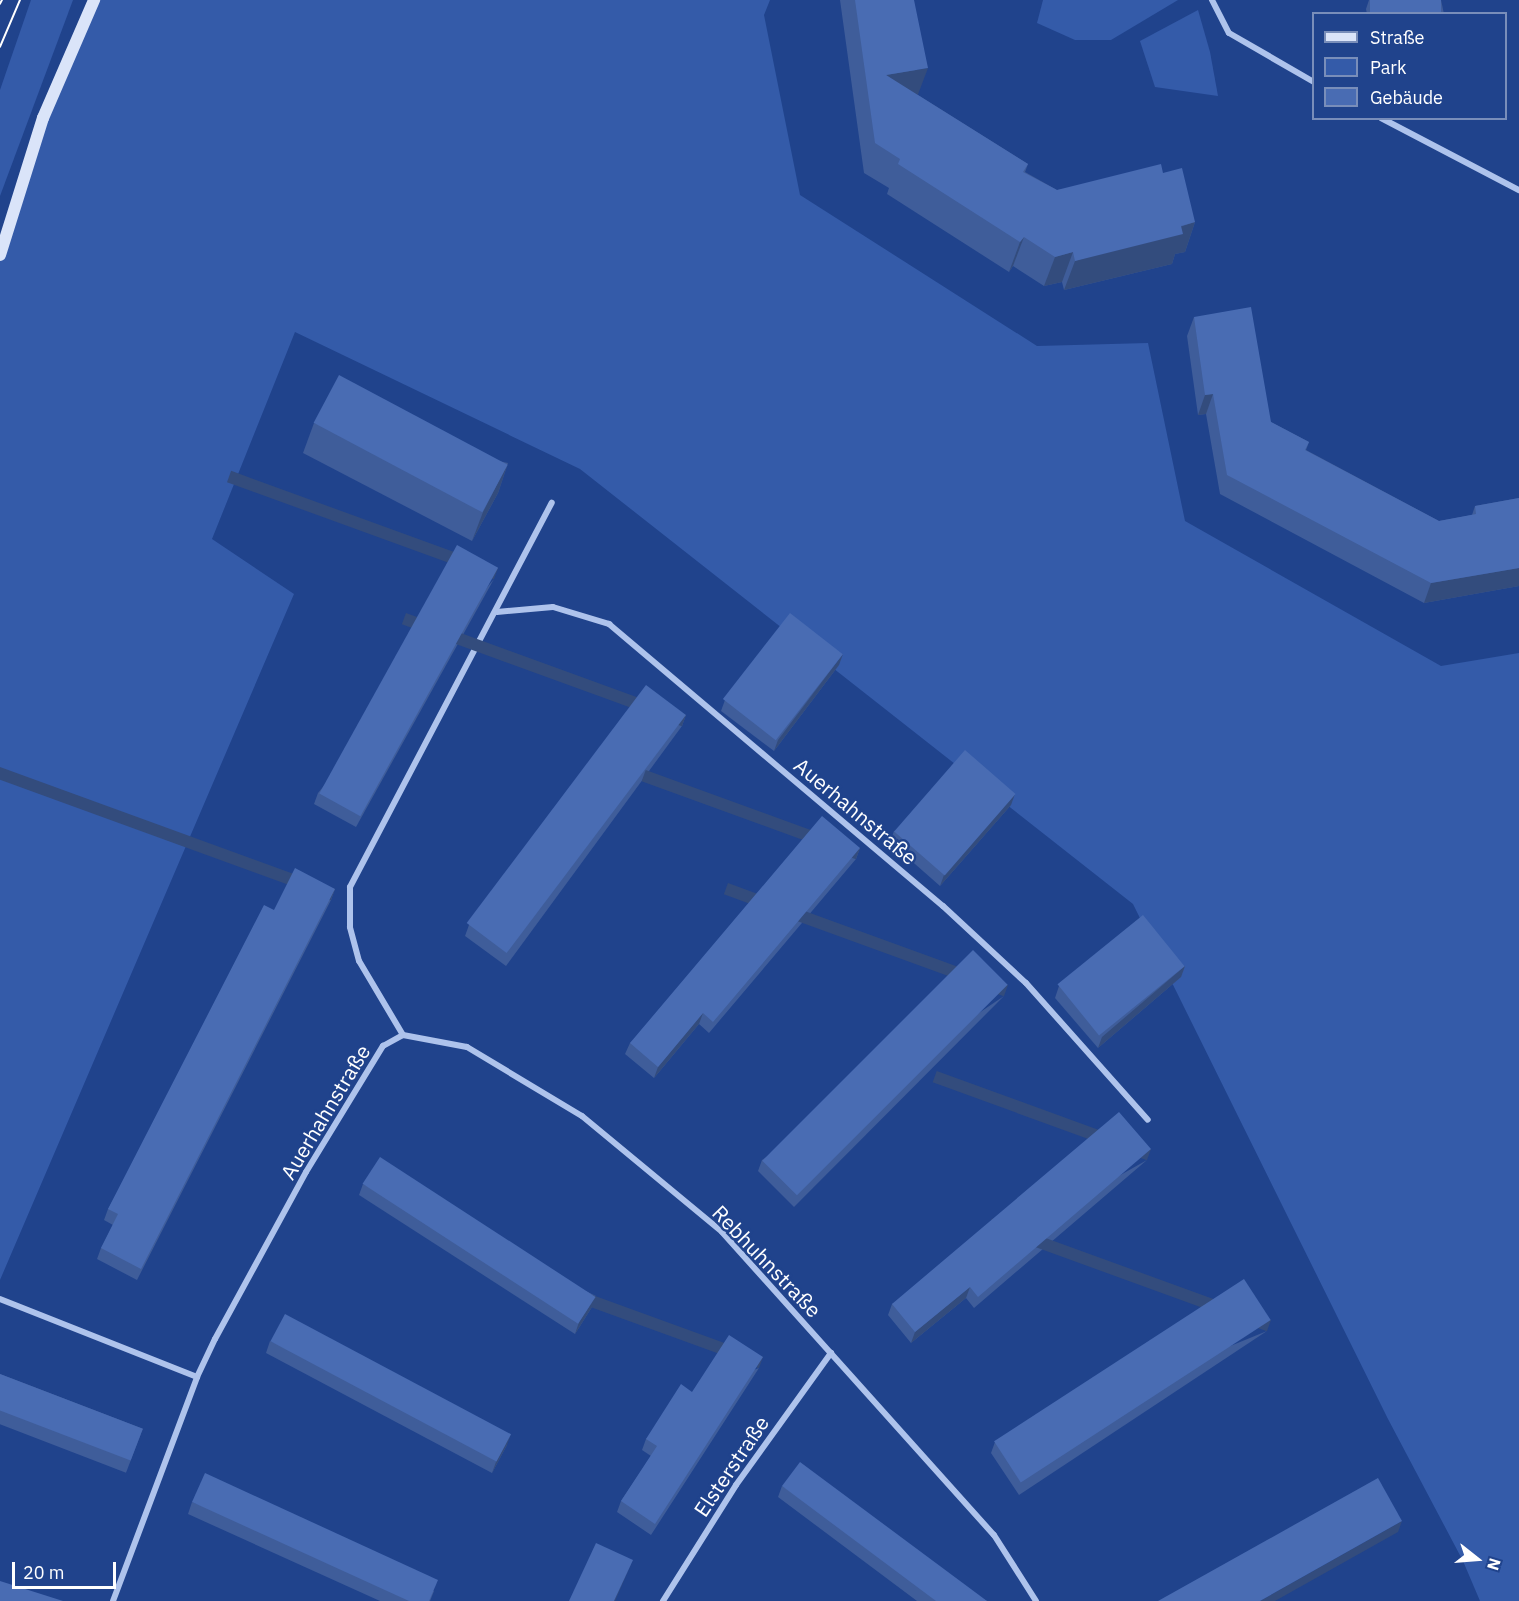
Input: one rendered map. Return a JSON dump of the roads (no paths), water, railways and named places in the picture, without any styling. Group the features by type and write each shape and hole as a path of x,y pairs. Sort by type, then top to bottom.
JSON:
{"main road":[{"path":"0,255 43,118 94,0"}],"street":[{"path":"1212,0 1229,33 1312,81"},
{"path":"1385,120 1519,190"},
{"path":"403,1035 359,961 350,927 350,886 497,612 552,503"},
{"name":"Auerhahnstraße","path":"497,612 554,607 609,624 976,937 1026,983 1148,1120"},
{"name":"Auerhahnstraße","path":"114,1601 197,1377 306,1172 383,1046 403,1035"},
{"name":"Rebhuhnstraße","path":"403,1035 467,1047 582,1116 722,1232 994,1535 1036,1601"},
{"path":"0,1299 197,1377"},
{"name":"Elsterstraße","path":"663,1601 736,1485 831,1353"}],"tram line":[{"path":"0,4 2,0"},
{"path":"0,47 20,0"}]}
